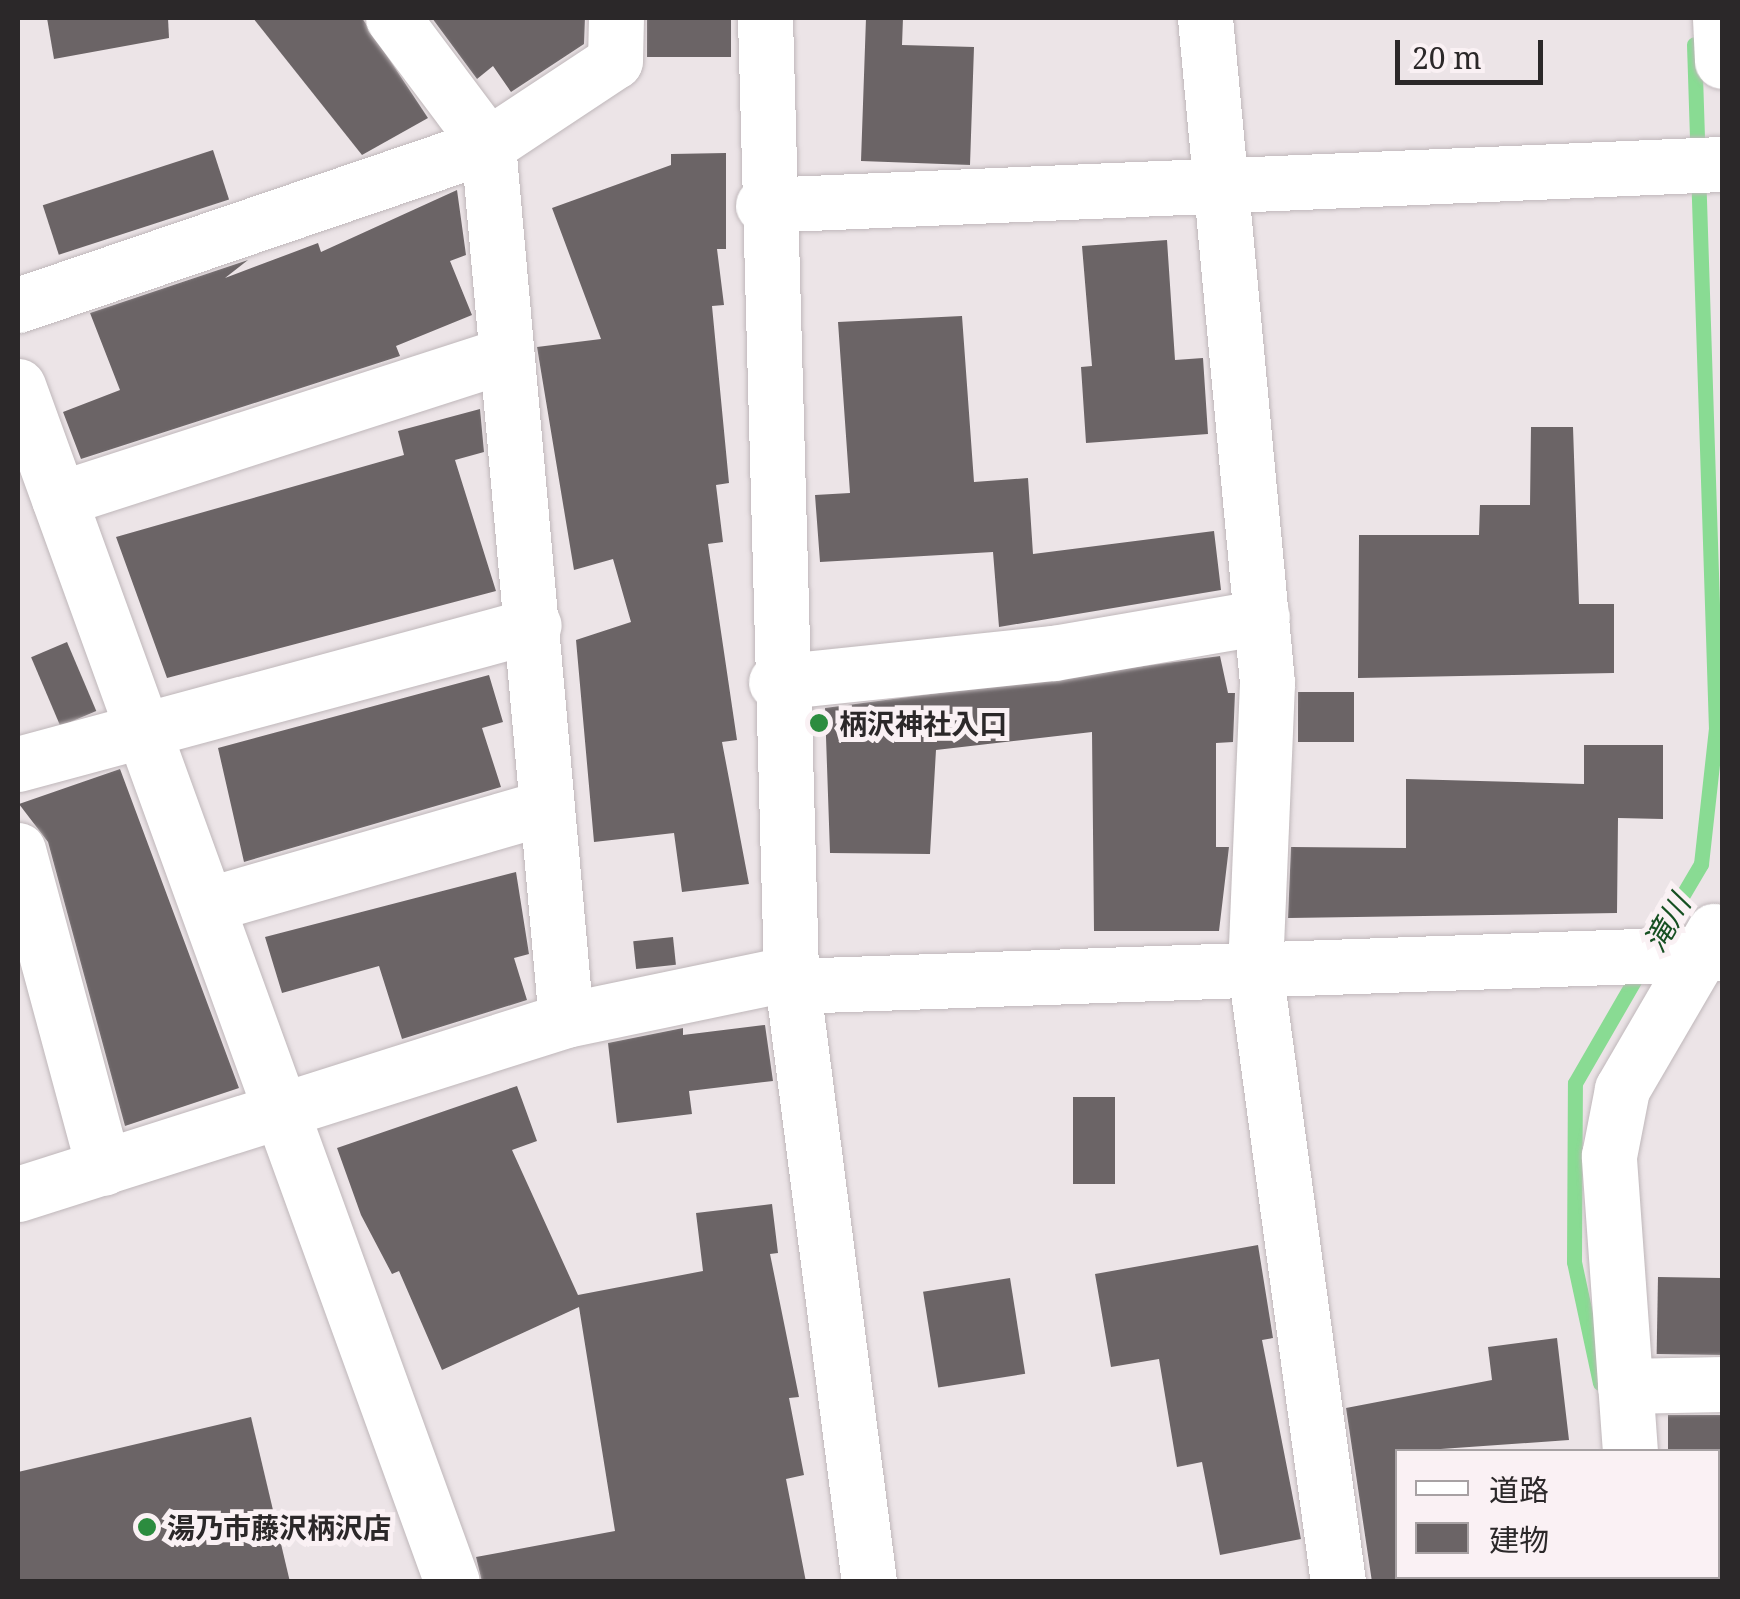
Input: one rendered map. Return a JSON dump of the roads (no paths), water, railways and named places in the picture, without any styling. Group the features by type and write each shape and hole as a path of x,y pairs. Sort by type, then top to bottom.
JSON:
{"street":[{"path":"393,18 488,145 534,625 543,808 566,1020"},
{"path":"18,305 488,145 615,61 616,18"},
{"path":"765,18 763,204 776,682 792,979 869,1582"},
{"path":"1205,18 1225,181 1262,617 1255,969 1338,1582"},
{"path":"1720,18 1722,61"},
{"path":"763,204 1225,181 1696,165"},
{"path":"58,499 506,354"},
{"path":"18,386 452,1582"},
{"path":"776,682 1054,654 1262,617"},
{"path":"18,764 534,625"},
{"path":"206,905 543,808"},
{"path":"18,850 104,1168"},
{"path":"18,1194 566,1020 792,979 1255,969 1715,940"},
{"path":"1630,1449 1608,1156 1622,1090 1715,940"},
{"path":"1625,1386 1722,1384"}],"waterway":[{"name":"滝川","path":"1655,942 1701,864 1716,729 1694,44"},
{"name":"滝川","path":"1600,1383 1574,1262 1575,1083 1642,967"}],"place":[{"name":"柄沢神社入口","path":"819,723"},
{"name":"湯乃市藤沢柄沢店","path":"147,1527"}]}
